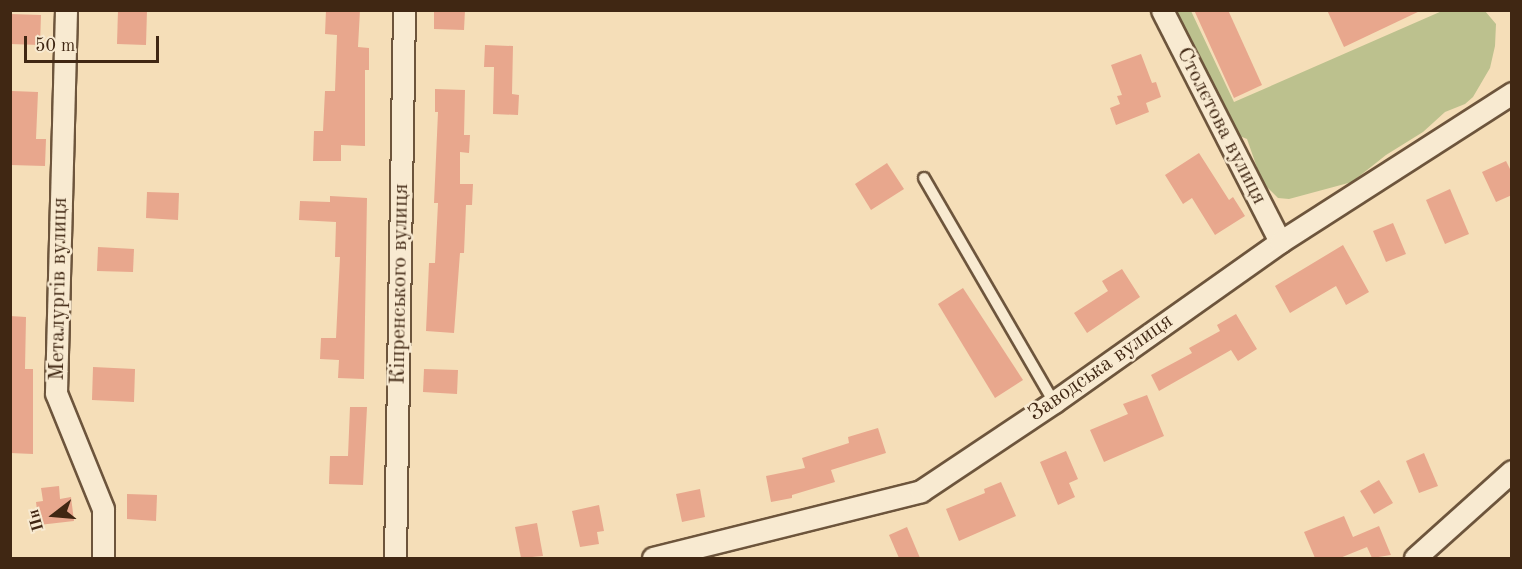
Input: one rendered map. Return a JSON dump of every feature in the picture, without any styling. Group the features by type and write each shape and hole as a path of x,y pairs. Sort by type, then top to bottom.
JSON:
{"street":[{"name":"Металургів вулиця","path":"66,10 56,393 103,508 103,558"},
{"name":"Кіпренського вулиця","path":"395,558 404,10"},
{"name":"Столєтова вулиця","path":"1162,10 1280,242"},
{"name":"Заводська вулиця","path":"653,558 921,491 1054,402 1280,242 1512,93"},
{"path":"1415,558 1512,471"}],"lane":[{"path":"924,178 1054,402"}],"green space":[{"path":"1166,11 1191,11 1234,102 1442,11 1485,11 1496,24 1495,46 1490,68 1473,97 1465,104 1445,112 1423,132 1386,155 1352,182 1289,199 1278,198 1262,182 1247,139 1237,135"}],"building":[{"path":"118,10 147,10 146,45 117,44"},
{"path":"326,10 360,10 358,47 369,48 369,70 365,70 365,146 341,145 341,161 313,161 314,131 323,131 325,91 335,91 337,35 325,34"},
{"path":"434,10 465,10 464,30 434,29"},
{"path":"1194,10 1228,10 1262,85 1234,98"},
{"path":"1327,10 1422,10 1344,47"},
{"path":"10,14 41,15 40,45 10,44"},
{"path":"485,45 513,46 512,94 519,95 518,115 493,114 494,67 484,67"},
{"path":"1141,54 1152,83 1156,82 1161,97 1146,103 1149,112 1116,125 1110,108 1120,104 1117,96 1122,95 1111,65"},
{"path":"435,89 465,90 464,135 470,135 469,153 460,152 460,184 473,184 472,205 466,205 464,253 460,253 454,333 426,331 429,263 435,263 438,203 434,203 438,112 435,112"},
{"path":"12,91 38,92 36,139 46,139 45,166 10,165"},
{"path":"1199,153 1229,200 1233,197 1245,216 1215,235 1192,198 1183,204 1165,175"},
{"path":"1506,161 1512,173 1512,195 1496,202 1482,172"},
{"path":"887,163 904,189 871,210 855,184"},
{"path":"1450,189 1469,234 1445,244 1426,200"},
{"path":"147,192 179,193 178,220 146,218"},
{"path":"330,196 367,198 364,379 338,378 339,360 320,359 321,338 336,338 340,257 335,257 336,222 299,220 300,201 330,202"},
{"path":"1393,223 1406,254 1386,262 1373,231"},
{"path":"1343,245 1369,292 1346,305 1336,286 1290,313 1275,286"},
{"path":"98,247 134,249 133,272 97,271"},
{"path":"1122,269 1140,297 1087,333 1074,313 1108,291 1102,281"},
{"path":"963,288 1023,380 995,398 938,304"},
{"path":"1236,314 1257,349 1238,361 1231,350 1159,391 1151,375 1192,353 1189,348 1220,331 1217,325"},
{"path":"10,316 26,317 25,369 33,369 33,454 10,453"},
{"path":"93,367 135,369 134,402 92,400"},
{"path":"424,369 458,370 457,394 423,392"},
{"path":"1147,395 1164,436 1104,462 1090,430 1128,414 1123,404"},
{"path":"350,407 367,407 363,485 329,484 330,456 348,456"},
{"path":"878,428 886,453 831,470 835,482 792,495 792,498 771,502 766,476 805,468 802,458 849,443 848,437"},
{"path":"1066,451 1078,479 1069,483 1075,497 1058,505 1040,462"},
{"path":"1424,453 1438,486 1419,493 1406,461"},
{"path":"1379,480 1393,503 1374,514 1360,491"},
{"path":"1001,482 1016,516 959,541 946,509 985,493 984,489"},
{"path":"59,486 60,499 71,497 74,521 39,525 36,502 43,501 41,488"},
{"path":"700,489 705,517 682,522 676,494"},
{"path":"127,494 157,495 156,521 127,519"},
{"path":"599,505 604,531 597,532 599,544 580,547 572,511"},
{"path":"1344,516 1353,537 1379,526 1391,555 1372,558 1367,547 1340,558 1315,558 1304,532"},
{"path":"537,523 543,556 521,558 515,527"},
{"path":"907,527 920,558 899,558 889,535"}]}
